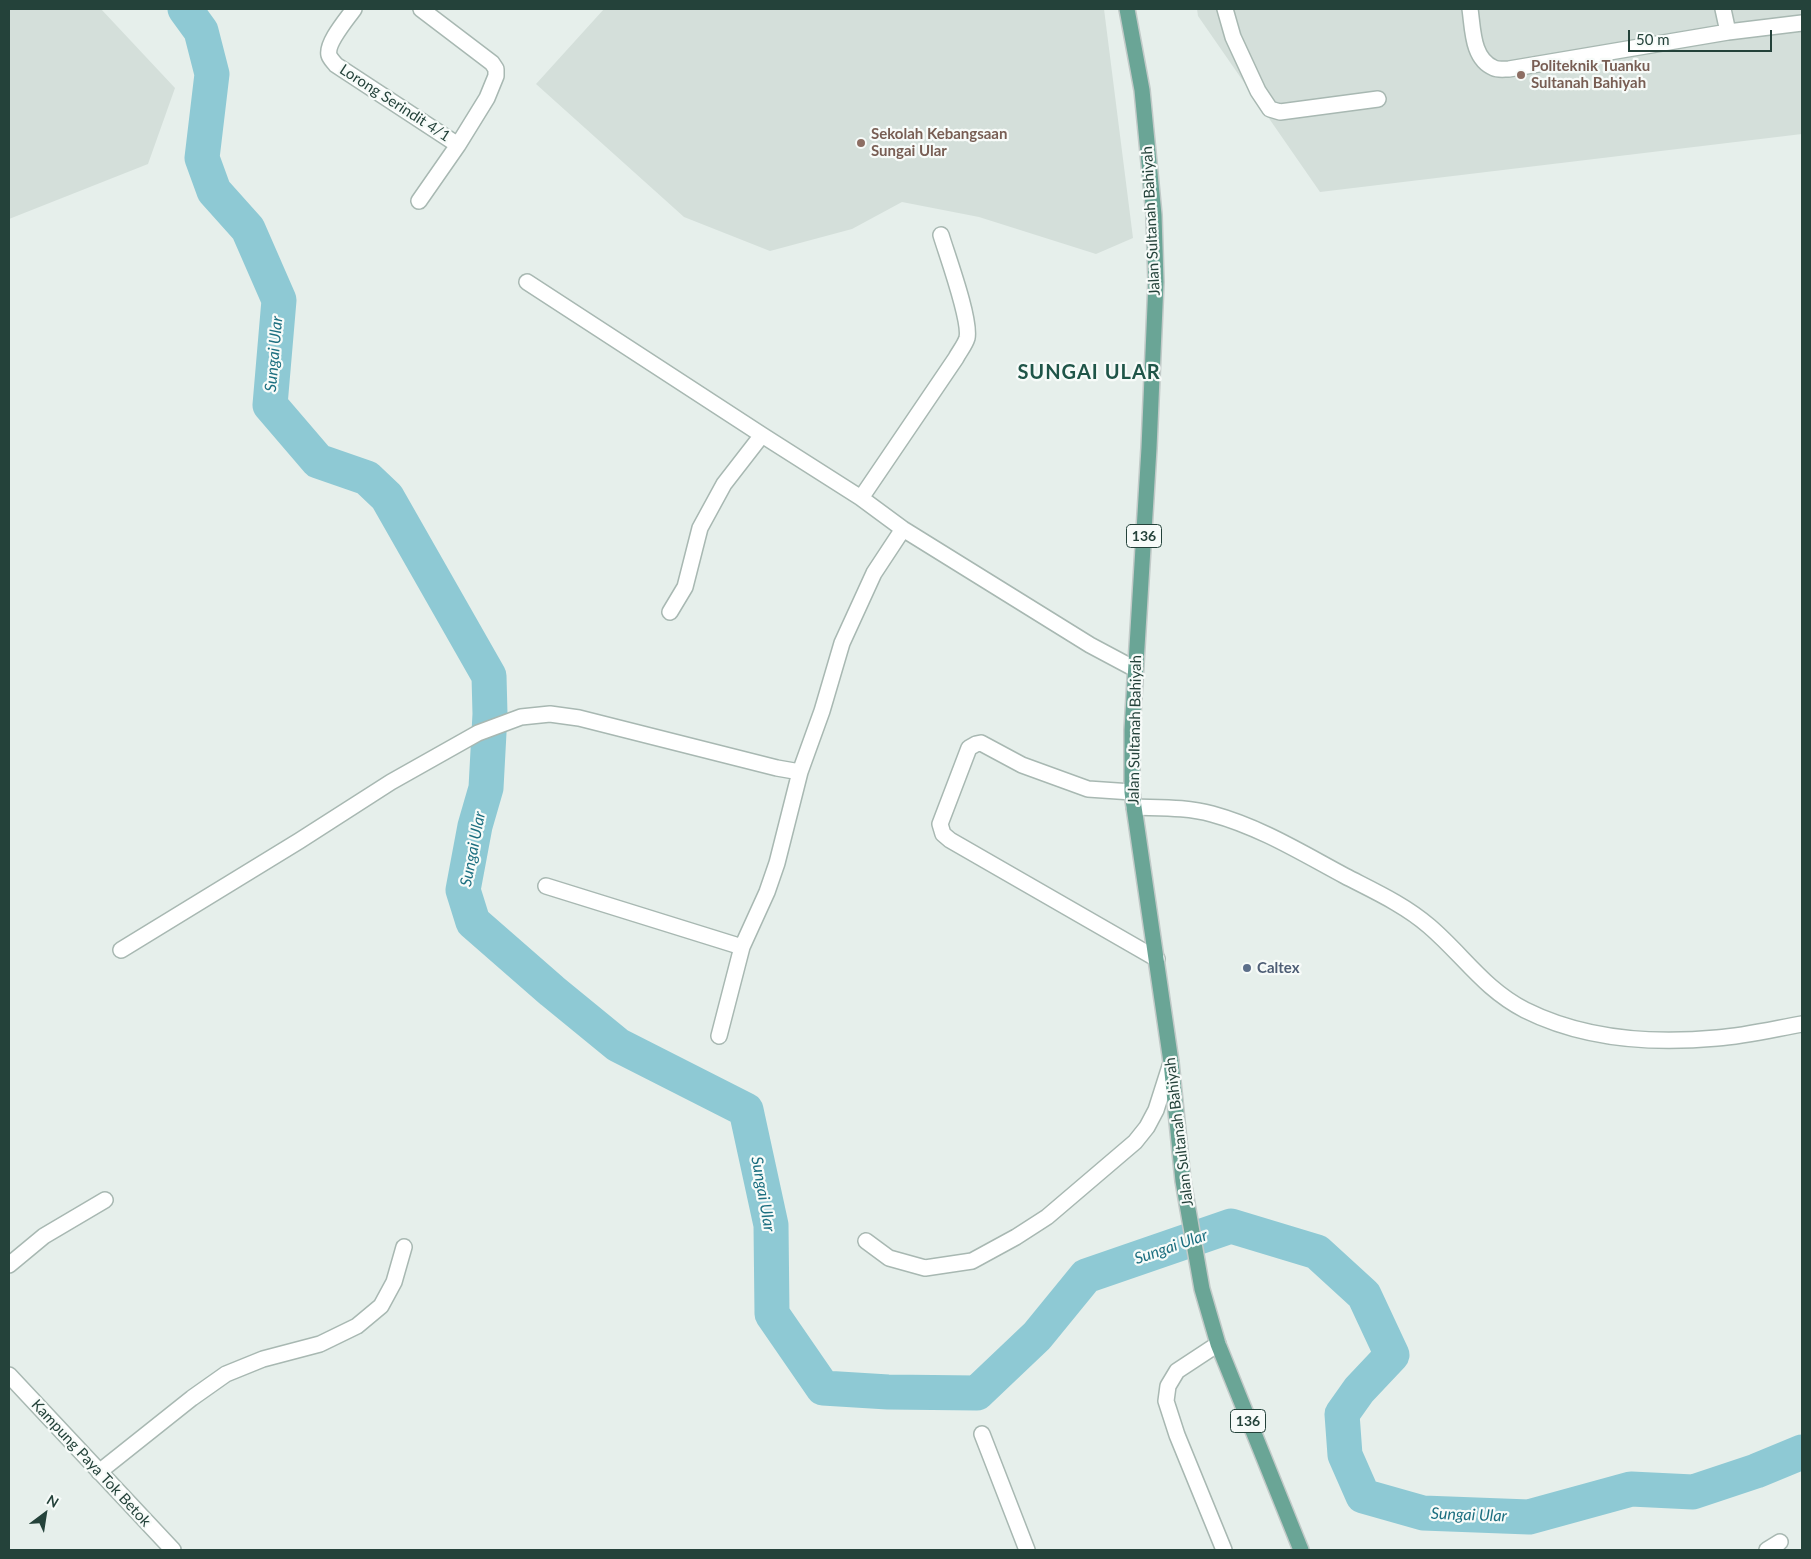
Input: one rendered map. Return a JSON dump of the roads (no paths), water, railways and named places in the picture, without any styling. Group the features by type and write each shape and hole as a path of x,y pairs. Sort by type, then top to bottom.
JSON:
{"main road":[{"name":"Jalan Sultanah Bahiyah","path":"1127,9 1142,90 1154,215 1156,282 1149,448 1135,669 1132,792 1171,1062 1183,1180 1202,1289 1218,1344 1301,1550"}],"street":[{"name":"Lorong Serindit 4/1","path":"354,9 330,44 330,58 336,65 458,145"},
{"path":"419,201 458,145 496,76 496,69 492,63 422,9"},
{"path":"1225,9 1233,37 1258,91 1270,108 1280,112 1378,99"},
{"path":"1470,9 1477,53 1484,62 1495,69 1509,69 1728,32 1802,23"},
{"path":"1723,9 1728,32"},
{"path":"861,498 956,358 967,338 965,319 940,235"},
{"path":"527,282 861,498 903,529 1090,645 1135,669"},
{"path":"670,612 685,588 700,528 724,484 762,435"},
{"path":"719,1036 742,947 767,892 774,871 800,772 822,711 842,643 874,573 903,529"},
{"path":"121,950 391,782 478,733 521,717 550,714 579,718 777,768 800,772"},
{"path":"1132,792 1088,789 1022,766 981,743 969,748 940,824 943,834 950,840 1157,959"},
{"path":"1134,807 1179,808 1212,814 1264,833 1398,904 1428,925 1484,982 1503,998 1548,1020 1614,1037 1656,1040 1716,1038 1802,1024"},
{"path":"546,886 742,947"},
{"path":"866,1241 889,1258 925,1268 972,1261 1016,1237 1047,1217 1135,1142 1152,1119 1171,1062"},
{"path":"9,1265 44,1236 105,1200"},
{"path":"99,1472 192,1398 226,1374 264,1359 320,1344 357,1326 381,1306 394,1282 404,1247"},
{"path":"1218,1344 1177,1371 1168,1386 1166,1401 1177,1435 1224,1550"},
{"name":"Kampung Paya Tok Betok","path":"9,1375 173,1550"},
{"path":"982,1434 1027,1550"}],"waterway":[{"name":"Sungai Ular","path":"185,9 201,31 212,74 202,158 214,191 248,229 279,300 270,405 318,461 367,478 387,497 489,676 490,714 486,788 475,826 463,890 473,922 552,991 618,1045 746,1110 771,1225 772,1314 823,1388 888,1392 977,1393 1037,1336 1086,1276 1231,1226 1317,1252 1364,1295 1392,1355 1359,1390 1342,1414 1345,1455 1363,1496 1423,1513 1529,1517 1631,1489 1693,1492 1756,1471 1802,1452"}],"place":[{"name":"Politeknik Tuanku Sultanah Bahiyah","path":"1521,75"},
{"name":"Sekolah Kebangsaan Sungai Ular","path":"861,143"},
{"name":"Caltex","path":"1247,968"}],"district":[{"name":"SUNGAI ULAR","path":"1089,373"}]}
